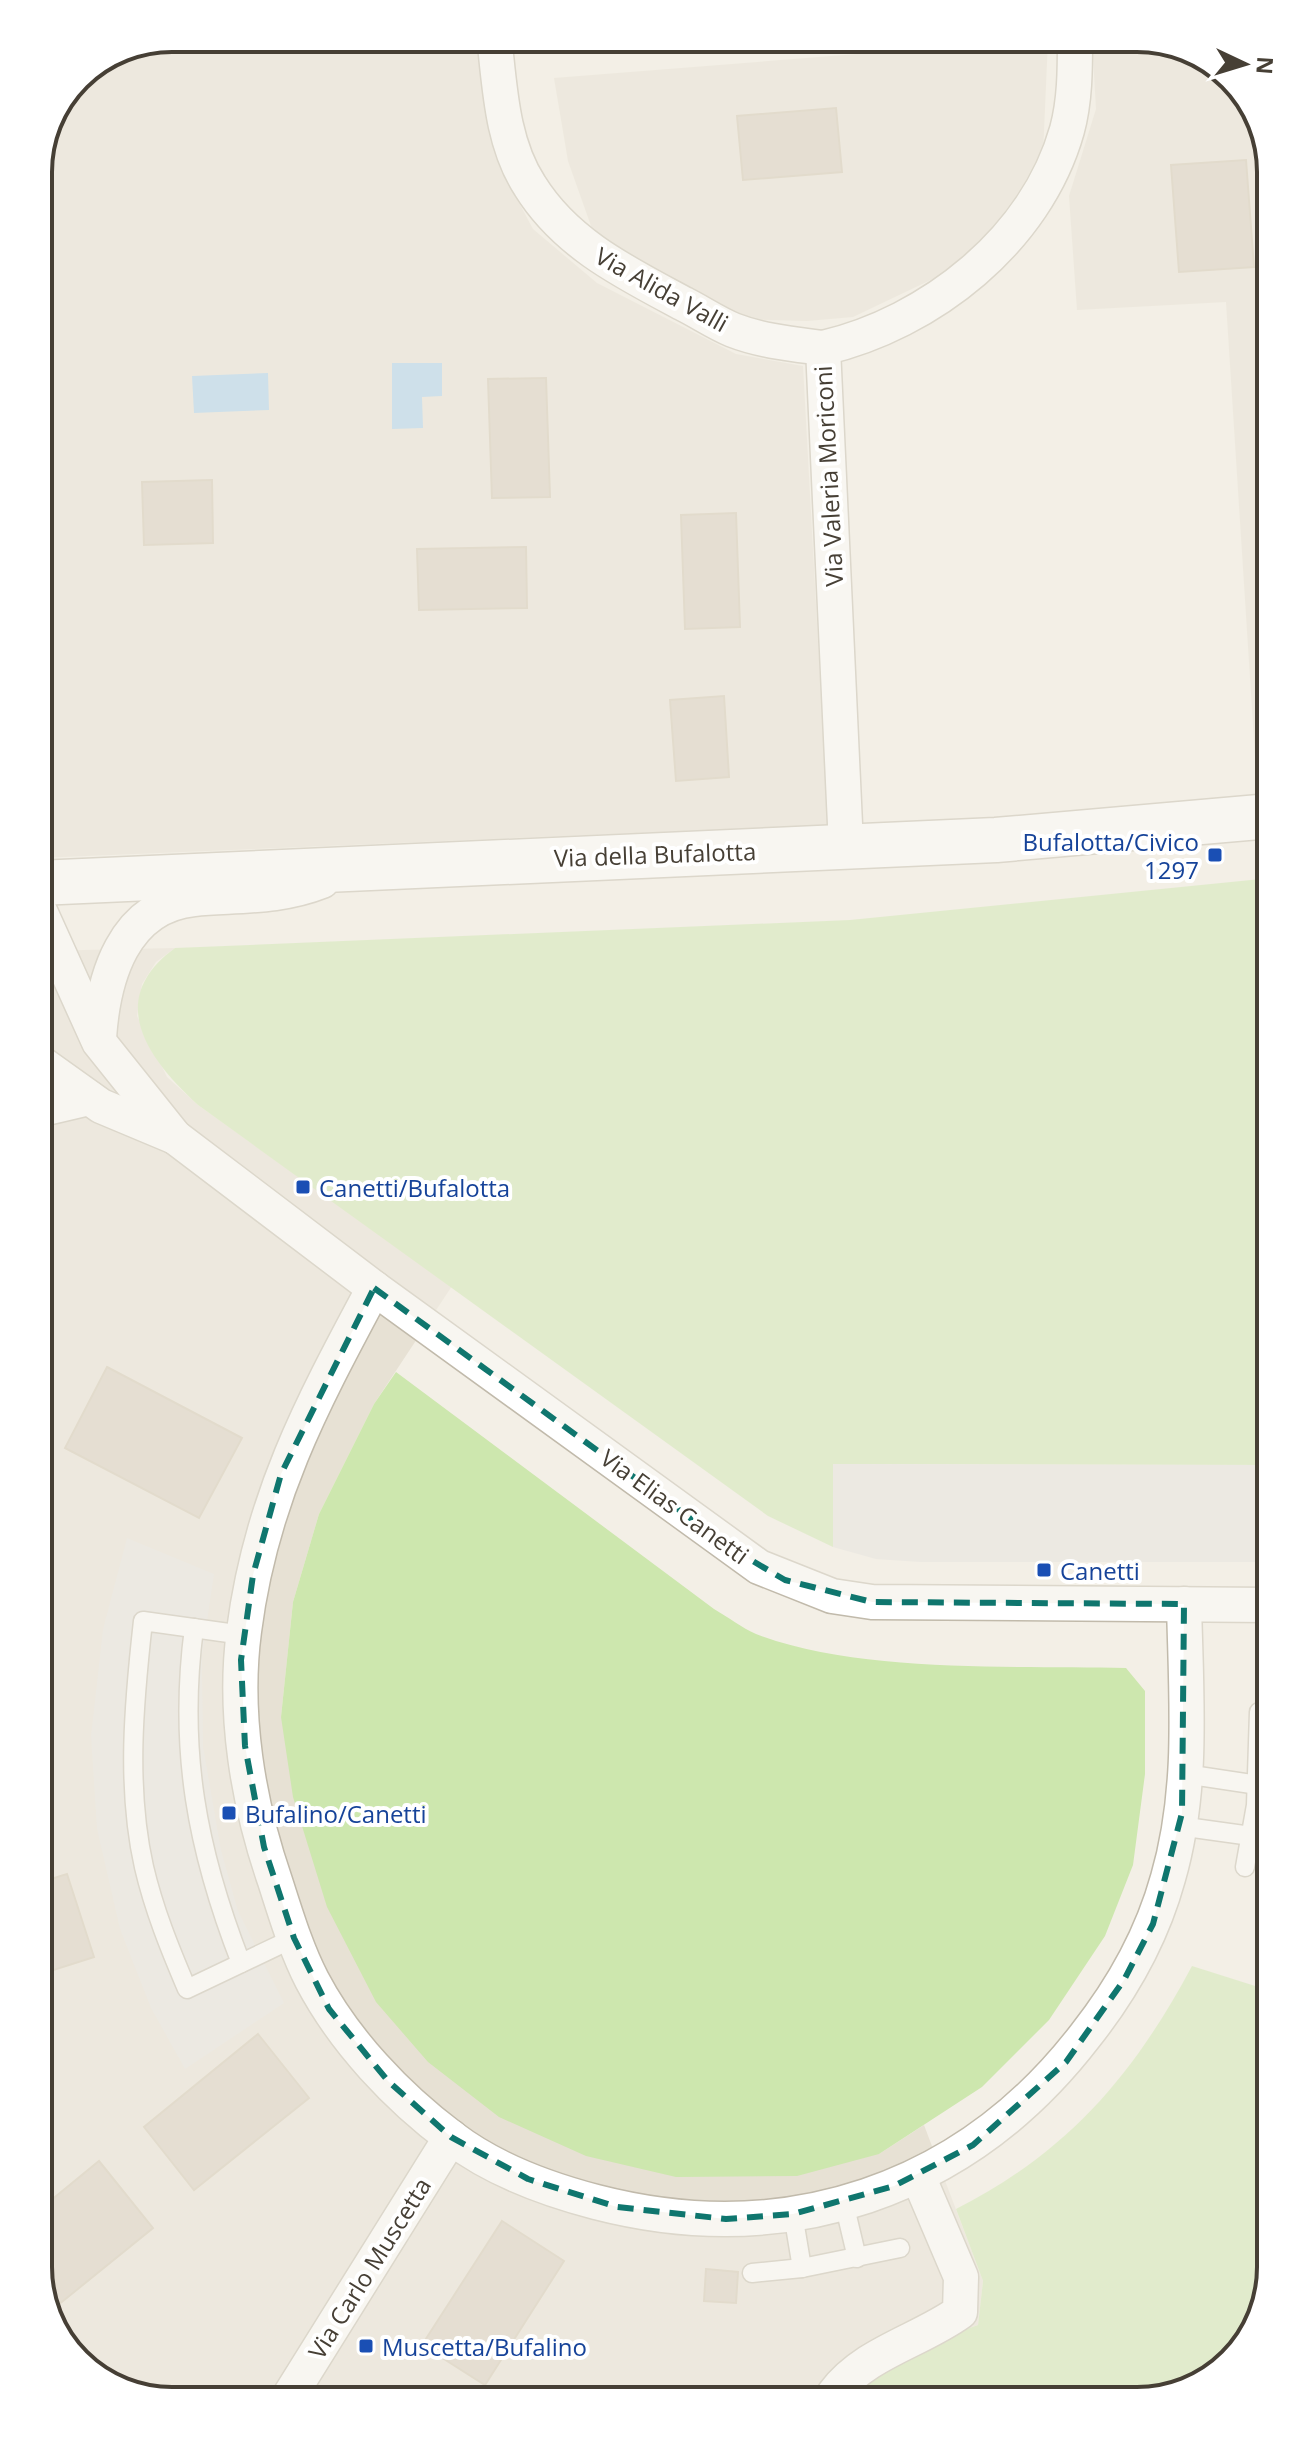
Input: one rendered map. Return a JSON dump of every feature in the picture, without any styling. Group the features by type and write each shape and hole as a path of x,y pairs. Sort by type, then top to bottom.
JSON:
{"street":[{"name":"Via Alida Valli","path":"496,52 501,107 518,164 530,187 563,227 601,259 732,330 776,342 823,348"},
{"name":"Via Valeria Moriconi","path":"846,846 823,348 860,340 933,303 1004,240 1033,204 1053,168 1068,129 1074,52"},
{"name":"Via della Bufalotta","path":"52,882 996,840 1257,817"},
{"path":"99,1042 103,995 112,965 127,939 151,914 164,906 192,899 291,892 351,867"},
{"path":"52,938 99,1042 175,1137"},
{"path":"52,1069 116,1114 175,1137"},
{"path":"52,1107 89,1098"},
{"name":"Via Elias Canetti","path":"175,1137 374,1288 734,1550 785,1580 832,1596 872,1602 1257,1605"},
{"path":"374,1288 307,1414 281,1474 260,1545 243,1635 241,1709 250,1786 264,1847 294,1938 313,1981 351,2039 388,2081 451,2137 528,2179 617,2207 726,2219 793,2214 844,2203 918,2176 973,2145 1015,2113 1047,2083 1097,2021 1135,1961 1153,1924 1169,1876 1185,1774 1184,1604"},
{"name":"Via Carlo Muscetta","path":"295,2387 451,2137"},
{"path":"839,2387 847,2376 937,2329 960,2312 963,2300 961,2277 918,2176"}],"lane":[{"path":"243,1635 143,1621 134,1744 140,1848 158,1918 187,1989 294,1938"},
{"path":"194,1628 189,1714 192,1788 214,1895 241,1963"},
{"path":"1185,1774 1257,1785"},
{"path":"1245,1867 1257,1792"},
{"path":"1179,1826 1251,1836"},
{"path":"844,2203 857,2258"},
{"path":"793,2214 802,2268"},
{"path":"752,2273 802,2268 900,2248"}],"highlighted area":[{"path":"374,1288 734,1550 785,1580 872,1602 1184,1604 1182,1813 1153,1924 1124,1980 1066,2062 973,2145 894,2186 793,2214 726,2219 617,2207 528,2179 451,2137 388,2081 329,2009 294,1938 264,1847 245,1746 241,1660 253,1575 281,1474"}],"shaded area":[{"path":"480,52 482,89 500,167 533,229 597,283 736,354 803,366 828,825 52,857 52,165 61,126 87,87 126,61 149,54"},
{"path":"883,52 1047,52 1043,154 1023,197 962,265 853,317 807,321 730,319 596,240 568,161 554,78"},
{"path":"1093,52 1144,52 1190,64 1205,74 1205,104 1235,104 1248,126 1255,149 1257,172 1257,787 1226,302 1077,310 1069,196 1096,109"},
{"path":"175,948 156,962 142,984 137,1016 167,1077 198,1105 452,1286 374,1404 319,1514 293,1602 281,1717 879,2154 924,2125 983,2281 978,2325 855,2369 842,2387 165,2387 134,2381 106,2367 82,2346 68,2327 54,2290 52,2266 52,951"},
{"path":"833,1464 1257,1465 1257,1562 921,1562 876,1559 833,1547"},
{"path":"127,1538 214,1574 202,1656 203,1746 221,1850 238,1911 284,2003 185,2069 151,2008 120,1929 97,1829 91,1736 103,1629"}],"green space":[{"path":"1257,879 1257,1465 834,1464 833,1547 768,1516 198,1105 163,1068 150,1049 141,1029 138,1008 142,988 154,968 175,948 850,920"},
{"path":"396,1372 714,1609 756,1634 797,1647 889,1662 1126,1668 1145,1691 1145,1774 1133,1865 1105,1936 1049,2020 982,2087 879,2154 797,2176 676,2177 586,2156 499,2117 428,2062 376,2002 327,1907 293,1797 281,1717 293,1602 319,1514 374,1404"},
{"path":"1192,1966 1257,1987 1256,2282 1245,2320 1227,2346 1203,2367 1183,2378 1160,2385 842,2387 855,2369 978,2325 983,2281 956,2209 996,2187 1064,2136 1121,2076 1170,2006"}],"water":[{"path":"392,363 442,363 442,396 422,397 423,428 392,429"},
{"path":"268,373 269,410 194,413 192,376"}],"building":[{"path":"836,108 842,172 743,180 737,116"},
{"path":"1246,160 1254,267 1179,272 1171,165"},
{"path":"546,378 550,497 492,498 488,379"},
{"path":"212,480 213,543 144,545 142,482"},
{"path":"736,513 740,627 685,629 681,515"},
{"path":"526,547 527,608 419,610 417,549"},
{"path":"724,696 729,777 676,781 670,700"},
{"path":"107,1367 242,1438 199,1518 65,1448"},
{"path":"67,1874 94,1957 52,1970 52,1879"},
{"path":"258,2034 309,2098 194,2190 144,2127"},
{"path":"99,2161 153,2228 58,2305 52,2266 52,2200"},
{"path":"502,2221 564,2261 485,2385 422,2345"},
{"path":"706,2269 738,2272 736,2303 704,2301"}],"place":[{"name":"Bufalotta/Civico 1297","path":"1215,855"},
{"name":"Canetti/Bufalotta","path":"303,1187"},
{"name":"Canetti","path":"1044,1570"},
{"name":"Bufalino/Canetti","path":"229,1813"},
{"name":"Muscetta/Bufalino","path":"366,2346"}]}
